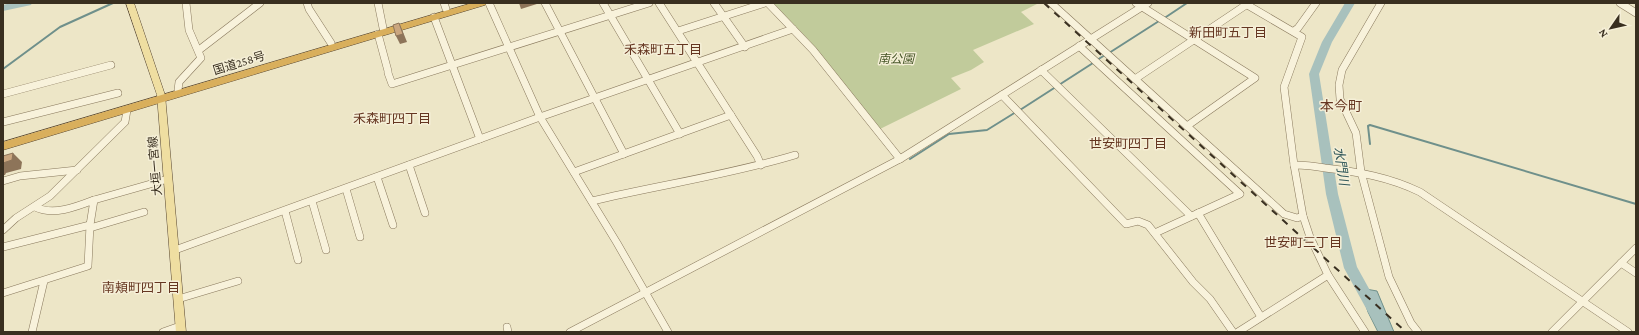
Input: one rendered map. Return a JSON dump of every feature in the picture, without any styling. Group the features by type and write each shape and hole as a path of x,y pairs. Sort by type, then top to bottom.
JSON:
{"highway":[{"name":"国道258号","path":"3,140 162,97 380,31 445,6 465,3"},
{"name":"国道258号","path":"3,146 127,110 178,90 331,43 434,17 482,3"}],"main road":[{"name":"大垣一宮線","path":"130,3 162,97 180,329"}],"street":[{"path":"178,90 179,82 201,58 199,50 192,38 188,23 186,3"},
{"path":"199,50 260,3"},
{"path":"307,3 308,9 331,43"},
{"path":"378,3 380,31 384,51 383,55 392,84 649,3"},
{"path":"489,3 540,117 592,201 668,332"},
{"path":"545,3 624,154"},
{"path":"602,3 647,81 680,134"},
{"path":"659,3 757,156 760,166"},
{"path":"714,3 745,47"},
{"path":"678,31 766,3 793,29 838,81 900,159"},
{"path":"1051,3 1284,214 1297,218 1304,216"},
{"path":"570,332 900,159 1091,39 1139,5 1148,3"},
{"path":"1294,31 1298,28 1316,3"},
{"path":"1381,3 1342,70 1339,86 1340,99 1356,133 1357,171 1389,277 1410,323 1418,332"},
{"path":"1620,3 1636,13"},
{"path":"1136,79 1246,4 1302,37 1284,87 1304,216 1310,237 1328,275 1365,332"},
{"path":"1139,5 1255,78 1187,126"},
{"path":"434,17 480,139"},
{"path":"175,250 346,189 540,117 745,47 793,29"},
{"path":"1079,46 1240,194 1155,233"},
{"path":"3,94 112,65"},
{"path":"1041,70 1195,215 1261,317"},
{"path":"3,122 118,93"},
{"path":"1002,95 1126,224 1136,220 1142,220 1148,225 1193,282 1210,299 1232,332"},
{"path":"3,230 16,218 50,196 77,170 125,122 127,110"},
{"path":"574,172 731,115"},
{"path":"592,201 656,186 760,166 795,155"},
{"path":"1296,165 1357,171 1383,176 1404,183 1420,192 1628,332"},
{"path":"409,166 425,213"},
{"path":"3,181 20,176 77,170"},
{"path":"377,177 393,225"},
{"path":"35,207 48,211 76,206 168,178"},
{"path":"346,189 360,237"},
{"path":"3,293 88,266 90,226 94,200"},
{"path":"312,201 326,250"},
{"path":"285,211 298,260"},
{"path":"3,247 144,212"},
{"path":"1552,332 1636,248"},
{"path":"1621,263 1636,272"},
{"path":"1238,332 1328,275"},
{"path":"32,332 44,281"},
{"path":"178,299 238,281"},
{"path":"163,332 180,329"}],"green space":[{"name":"南公園","path":"773,3 1037,4 1021,12 1034,24 973,50 984,62 971,70 951,78 961,89 880,129 809,40"}],"water":[{"path":"1360,288 1377,291 1394,332 1378,332 1368,312"}],"building":[{"path":"399,23 403,34 396,36 393,25"},
{"path":"13,153 12,160 3,163 3,156"}],"waterway":[{"path":"3,8 27,3"},
{"path":"3,69 60,27 113,3"},
{"path":"1163,19 1187,3"},
{"name":"水門川","path":"1350,3 1327,42 1314,74 1332,194 1351,268 1386,332"},
{"path":"1109,53 1159,21"},
{"path":"1097,60 1105,55"},
{"path":"1020,110 1093,63"},
{"path":"910,159 949,134 987,130 1016,112"},
{"path":"1370,144 1368,126 1370,125 1636,204"}],"railway":[{"path":"1044,3 1406,332"}],"district":[{"name":"新田町五丁目","path":"1228,32"},
{"name":"禾森町五丁目","path":"663,49"},
{"name":"本今町","path":"1341,106"},
{"name":"禾森町四丁目","path":"392,118"},
{"name":"世安町四丁目","path":"1128,143"},
{"name":"世安町三丁目","path":"1303,242"},
{"name":"南頬町四丁目","path":"141,287"}]}
